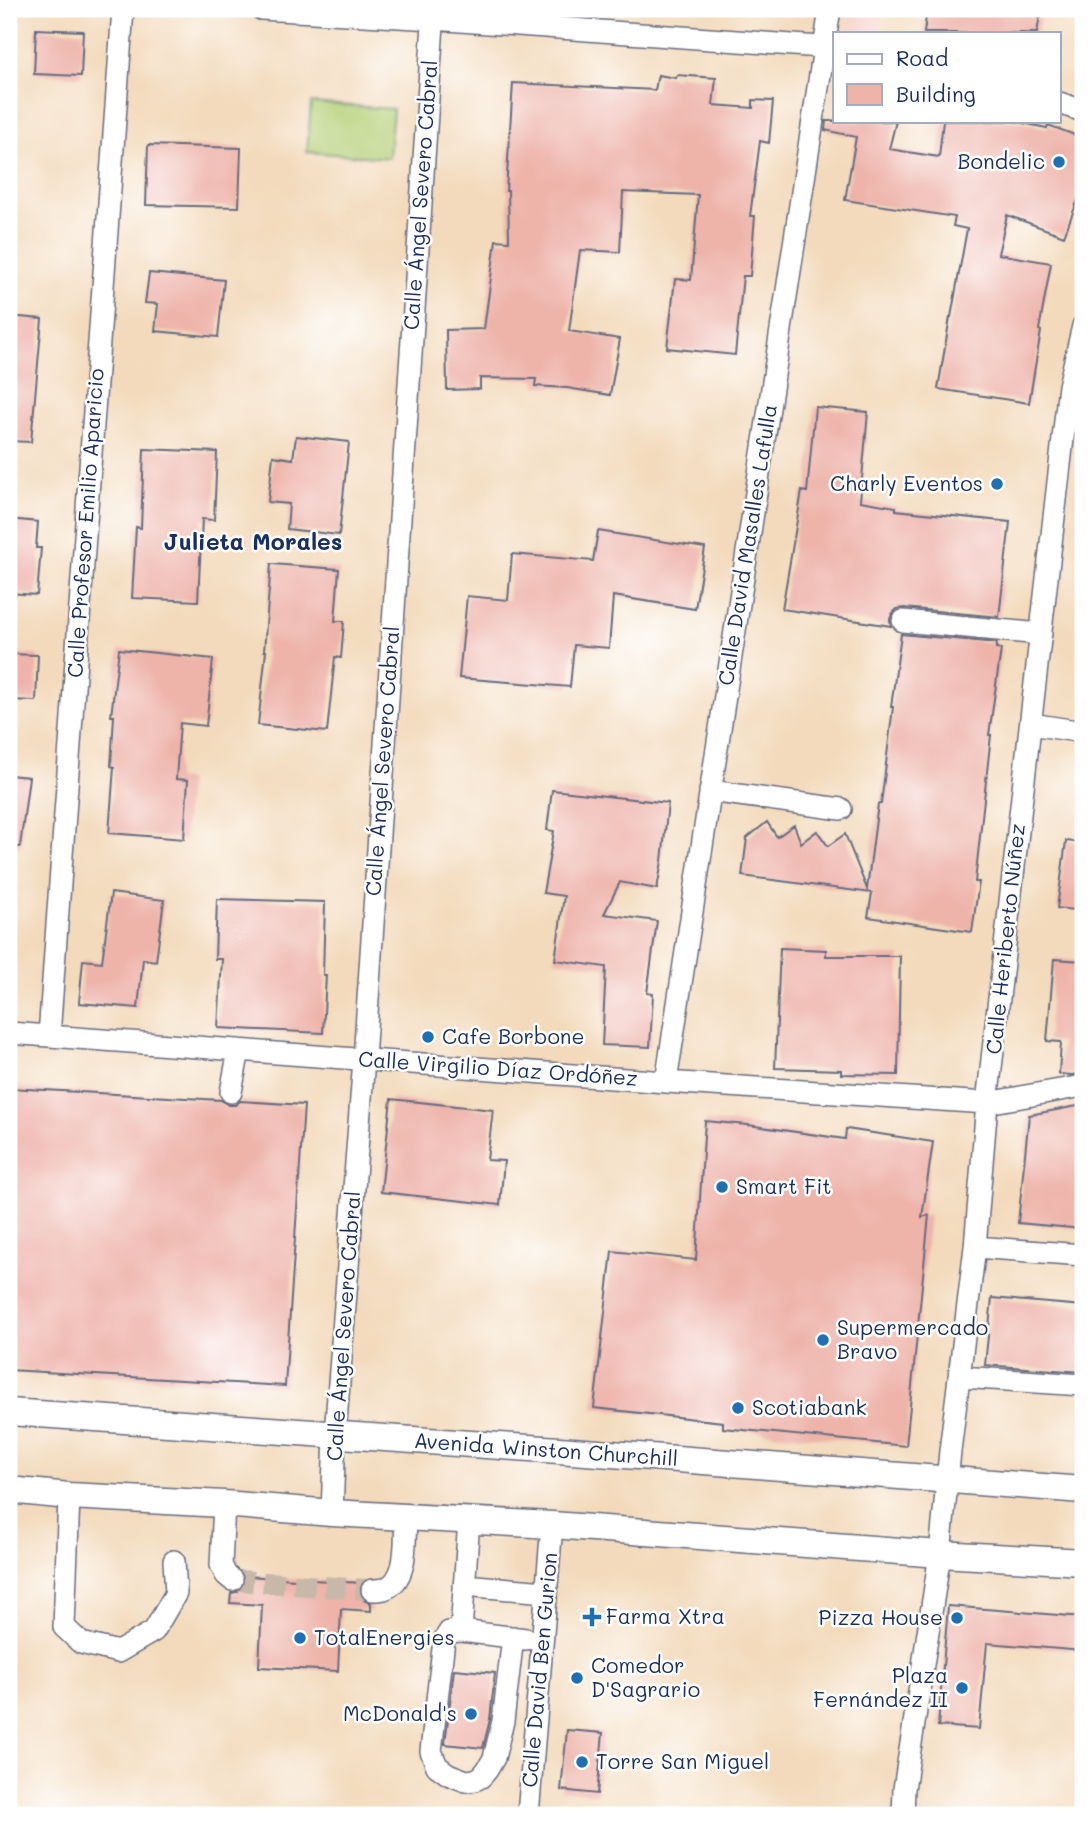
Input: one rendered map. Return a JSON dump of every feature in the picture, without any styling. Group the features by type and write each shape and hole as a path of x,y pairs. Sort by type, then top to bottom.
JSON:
{"main road":[{"name":"Avenida Winston Churchill","path":"9,1412 1083,1490"},
{"path":"9,1490 1083,1562"}],"street":[{"name":"Calle Profesor Emilio Aparicio","path":"49,1037 122,9"},
{"path":"261,9 433,14 829,47"},
{"name":"Calle David Masalles Lafulla","path":"666,1082 829,47 830,9"},
{"name":"Calle Ángel Severo Cabral","path":"332,1513 335,1435 364,1059 433,14"},
{"path":"1060,103 1083,111"},
{"name":"Calle Heriberto Núñez","path":"903,1815 904,1789 940,1554 975,1247 987,1103 1069,386 1083,326"},
{"path":"903,621 1041,634"},
{"path":"1031,724 1083,732"},
{"path":"710,791 841,809"},
{"name":"Calle Virgilio Díaz Ordóñez","path":"9,1033 987,1103 1083,1086"},
{"path":"231,1092 239,1050"},
{"path":"975,1247 1083,1255"},
{"path":"960,1377 1083,1385"},
{"path":"69,1496 64,1627 81,1643 118,1652 154,1631 176,1593 174,1561"},
{"path":"224,1504 221,1565 232,1580"},
{"path":"372,1590 385,1588 400,1573 406,1516"},
{"path":"461,1631 470,1520"},
{"name":"Calle David Ben Gurion","path":"528,1815 552,1525"},
{"path":"464,1585 546,1592"},
{"path":"513,1637 503,1721 494,1758 475,1780 466,1781 448,1774 437,1766 431,1751 444,1640 449,1632 461,1631 513,1637 542,1641"}],"shaded area":[{"path":"850,13 882,18 880,32 848,31"}],"green space":[{"path":"311,103 393,109 389,158 307,152"}],"building":[{"path":"927,9 1041,9 1037,32 924,32"},
{"path":"36,29 83,31 81,76 34,74"},
{"path":"658,75 716,78 713,105 753,108 753,100 773,101 769,143 760,141 750,216 755,216 750,276 743,276 735,355 667,348 675,279 691,280 698,195 623,192 620,252 580,250 569,331 620,339 610,395 535,386 536,379 480,378 480,389 447,390 446,330 484,329 496,240 509,241 506,191 513,83 655,90"},
{"path":"826,121 896,122 889,149 939,157 943,122 1018,122 1047,128 1048,125 1083,138 1083,186 1064,236 1007,215 998,254 1051,263 1029,403 938,389 967,229 953,226 955,217 845,200 856,137 825,130"},
{"path":"148,145 241,148 239,207 146,205"},
{"path":"149,273 224,280 218,337 155,331 158,304 145,303"},
{"path":"9,316 42,319 31,442 9,441"},
{"path":"815,407 868,412 860,501 896,507 896,510 1010,522 999,617 904,608 897,609 892,614 891,626 782,609 802,491 807,492"},
{"path":"296,436 349,442 339,535 287,529 289,504 268,502 273,456 293,459"},
{"path":"144,449 217,452 214,520 202,519 198,601 132,598 136,527 141,528"},
{"path":"9,519 38,522 36,548 41,548 37,595 9,593"},
{"path":"598,531 705,548 695,609 613,596 609,648 574,645 570,687 459,678 467,596 508,600 512,554 593,561"},
{"path":"271,564 339,569 335,621 344,621 341,658 335,657 327,732 258,725"},
{"path":"901,634 997,643 996,648 1001,649 989,735 975,882 979,882 972,932 868,917 872,893 742,876 747,838 767,822 777,837 794,825 801,843 817,831 828,846 845,834 867,889 878,804 881,804"},
{"path":"119,649 213,659 206,726 180,723 176,779 188,780 184,839 109,833 114,767 111,766 114,716 111,716"},
{"path":"9,654 38,655 36,701 9,700"},
{"path":"9,775 29,777 20,847 9,847"},
{"path":"552,790 668,803 657,889 620,882 604,914 657,921 647,993 653,994 650,1047 602,1045 606,967 555,960 564,896 543,893 554,831 547,830"},
{"path":"1066,841 1083,843 1083,911 1057,908"},
{"path":"111,893 164,900 156,961 143,959 138,1008 79,1003 83,960 102,962"},
{"path":"217,899 325,902 323,975 326,975 323,1033 218,1028 222,959 215,959"},
{"path":"780,948 826,950 826,956 900,956 898,1075 841,1074 841,1070 775,1068"},
{"path":"1054,959 1083,961 1083,1073 1059,1074 1061,1042 1047,1041"},
{"path":"9,1088 221,1100 229,1105 240,1101 304,1105 285,1386 9,1370"},
{"path":"391,1099 493,1110 487,1160 504,1161 500,1205 381,1192"},
{"path":"1083,1105 1083,1229 1018,1223 1029,1115"},
{"path":"705,1121 845,1139 846,1129 933,1142 922,1217 929,1215 906,1446 723,1428 723,1422 594,1408 612,1251 696,1260"},
{"path":"992,1298 1083,1306 1083,1372 985,1365"},
{"path":"244,1576 361,1583 360,1596 371,1603 371,1611 341,1609 338,1671 259,1667 262,1605 230,1603 231,1593 237,1592 245,1583"},
{"name":"Plaza Fernández II","path":"948,1606 1083,1617 1083,1651 987,1643 979,1729 938,1726"},
{"name":"McDonald's","path":"454,1669 495,1673 490,1719 483,1748 445,1744"},
{"name":"Torre San Miguel","path":"567,1730 603,1733 597,1794 561,1790"}],"tunnel":[{"path":"232,1580 372,1590"}],"place":[{"name":"Bondelic","path":"1059,162"},
{"name":"Charly Eventos","path":"997,484"},
{"name":"Cafe Borbone","path":"428,1037"},
{"name":"Smart Fit","path":"722,1187"},
{"name":"Supermercado Bravo","path":"823,1340"},
{"name":"Scotiabank","path":"738,1408"},
{"name":"Farma Xtra","path":"592,1617"},
{"name":"Pizza House","path":"957,1618"},
{"name":"TotalEnergies","path":"300,1638"},
{"name":"Comedor D'Sagrario","path":"577,1678"},
{"name":"Plaza Fernández II","path":"962,1688"},
{"name":"McDonald's","path":"471,1714"},
{"name":"Torre San Miguel","path":"582,1762"}],"district":[{"name":"Julieta Morales","path":"253,542"}]}
